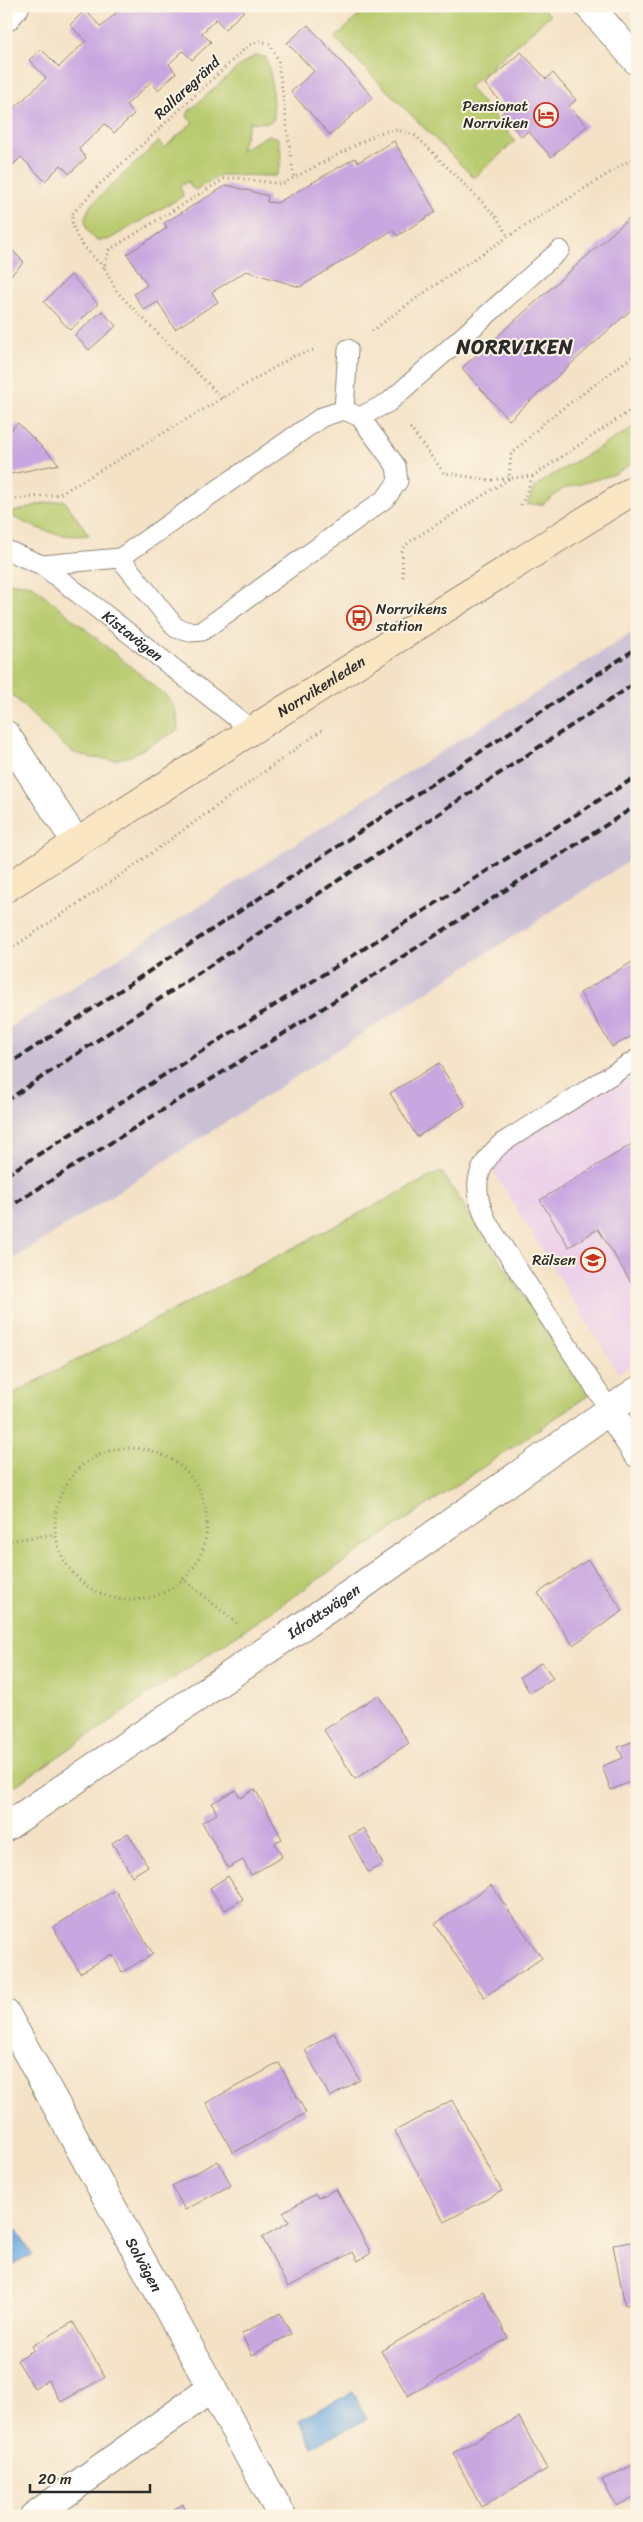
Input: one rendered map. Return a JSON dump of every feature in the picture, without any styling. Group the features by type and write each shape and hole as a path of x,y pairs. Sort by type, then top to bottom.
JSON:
{"main road":[{"name":"Norrvikenleden","path":"6,888 252,730 637,488"}],"street":[{"path":"6,17 15,6"},
{"path":"589,6 637,61"},
{"path":"6,735 76,842"},
{"name":"Idrottsvägen","path":"6,1827 368,1582 637,1390"},
{"path":"609,1409 637,1453"},
{"name":"Solvägen","path":"6,2014 282,2516"},
{"path":"34,2516 212,2388"}],"lane":[{"path":"42,565 120,558 322,417 352,414 389,402 560,250"},
{"path":"120,558 176,628 190,632 202,631 386,498 398,480 396,466 352,414 348,349"},
{"name":"Kistavägen","path":"6,550 42,565 252,730"},
{"path":"609,1409 488,1224 478,1203 478,1181 486,1158 502,1143 637,1059"}],"path":[{"name":"Rallaregränd","path":"222,398 117,292 104,267 80,243 71,225 72,214 100,184 250,45 260,41 270,44 278,60 294,178"},
{"path":"104,267 109,250 215,184 235,178 282,184 379,133 391,129 401,130 416,136 496,216 508,236"},
{"path":"6,500 60,494 294,356 322,348 348,349 415,298 508,236 637,156"},
{"path":"509,479 511,455 546,421 637,353"},
{"path":"389,402 444,473 489,480 533,476 637,406"},
{"path":"521,504 533,476"},
{"path":"403,577 402,549 412,540 509,479"},
{"path":"6,952 131,868 327,726"},
{"path":"117,1448 141,1448 157,1452 175,1460 200,1490 206,1507 207,1527 202,1550 191,1570 182,1578 174,1586 153,1597 128,1600 104,1595 84,1586 67,1566 53,1526 56,1504 66,1484 79,1469 117,1448"},
{"path":"6,1541 55,1534"},
{"path":"182,1578 242,1627"}],"shaded area":[{"path":"637,630 637,856 6,1264 6,1030 378,791"},
{"name":"Rälsen","path":"637,1069 637,1360 618,1373 487,1161"}],"green space":[{"path":"369,6 541,6 550,15 469,87 515,141 474,178 335,38"},
{"path":"256,55 266,57 271,76 274,119 268,123 250,122 240,151 268,135 278,138 281,157 280,167 276,176 221,175 195,190 190,186 189,181 180,186 183,196 108,240 96,240 88,231 85,221 87,212 94,202 159,141 164,148 193,122 187,117 189,111 239,66"},
{"path":"637,425 637,460 615,474 563,489 543,504 527,505 534,488 544,480"},
{"path":"64,500 89,535 57,534 27,524 7,514 40,504"},
{"path":"6,582 32,585 171,700 177,716 178,730 130,756 113,760 93,758 74,753 62,744 6,689"},
{"path":"441,1171 589,1395 6,1792 6,1397"}],"water":[{"path":"17,2230 32,2254 6,2270 6,2236"},
{"path":"353,2392 367,2419 313,2447 299,2420"}],"building":[{"path":"115,6 240,6 244,11 225,29 216,19 202,33 211,42 192,60 183,51 169,64 176,73 158,90 151,82 126,105 134,114 114,133 105,124 79,149 86,158 69,174 61,165 45,181 21,157 12,166 6,160 6,116 46,78 29,60 41,49 59,67 86,41 70,25 85,10 101,27 119,10"},
{"path":"308,25 373,97 330,135 291,92 314,71 287,43"},
{"path":"521,52 546,79 553,73 576,100 569,106 587,126 551,157 528,131 522,137 501,114 507,109 485,84"},
{"path":"394,141 436,212 397,236 393,230 300,287 246,271 212,292 218,302 175,329 158,302 144,310 134,294 147,285 127,254 167,228 164,223 227,185 268,196 267,202 277,203 355,158 358,162"},
{"path":"637,211 637,312 633,308 509,420 462,368"},
{"path":"6,244 24,262 6,280"},
{"path":"71,275 98,304 70,330 44,302"},
{"path":"102,311 116,326 89,350 75,335"},
{"path":"18,423 59,464 6,475 6,435"},
{"path":"637,959 637,1033 612,1047 580,993"},
{"path":"439,1063 465,1106 417,1137 390,1093"},
{"path":"637,1141 637,1292 598,1229 569,1247 540,1200"},
{"path":"588,1560 623,1611 573,1645 538,1593"},
{"path":"542,1662 553,1678 530,1693 520,1677"},
{"path":"378,1695 409,1743 355,1779 324,1730"},
{"path":"637,1740 637,1799 630,1782 611,1790 602,1766 623,1758 618,1747"},
{"path":"255,1789 282,1839 275,1843 282,1857 251,1875 243,1860 228,1868 202,1822 217,1814 212,1803 236,1790 240,1798"},
{"path":"364,1828 383,1864 368,1872 349,1836"},
{"path":"128,1833 148,1866 132,1876 112,1843"},
{"path":"228,1876 243,1899 225,1910 210,1888"},
{"path":"491,1885 542,1958 484,1997 435,1924"},
{"path":"115,1890 153,1954 122,1972 112,1954 80,1973 53,1927"},
{"path":"334,2033 360,2080 330,2097 305,2050"},
{"path":"279,2063 306,2113 233,2153 206,2103"},
{"path":"452,2100 502,2191 444,2222 395,2131"},
{"path":"218,2161 231,2185 185,2210 172,2186"},
{"path":"336,2189 371,2253 358,2261 353,2252 288,2287 262,2237 289,2222 283,2212 316,2194 318,2198"},
{"path":"637,2241 637,2303 625,2305 613,2245"},
{"path":"483,2291 508,2338 408,2396 381,2351"},
{"path":"280,2313 291,2334 252,2355 241,2334"},
{"path":"73,2322 105,2377 61,2402 48,2380 34,2388 17,2360 34,2350 32,2346"},
{"path":"519,2417 547,2469 481,2507 453,2453"},
{"path":"633,2465 637,2471 637,2495 617,2506 602,2480"},
{"path":"183,2504 190,2516 162,2516"}],"railway":[{"path":"6,1066 637,648"},
{"path":"6,1101 637,682"},
{"path":"6,1175 637,776"},
{"path":"6,1209 283,1034 637,805"}],"place":[{"name":"Pensionat Norrviken","path":"546,115"},
{"name":"Norrvikens station","path":"359,618"},
{"name":"Rälsen","path":"593,1260"}],"district":[{"name":"NORRVIKEN","path":"515,347"}]}
